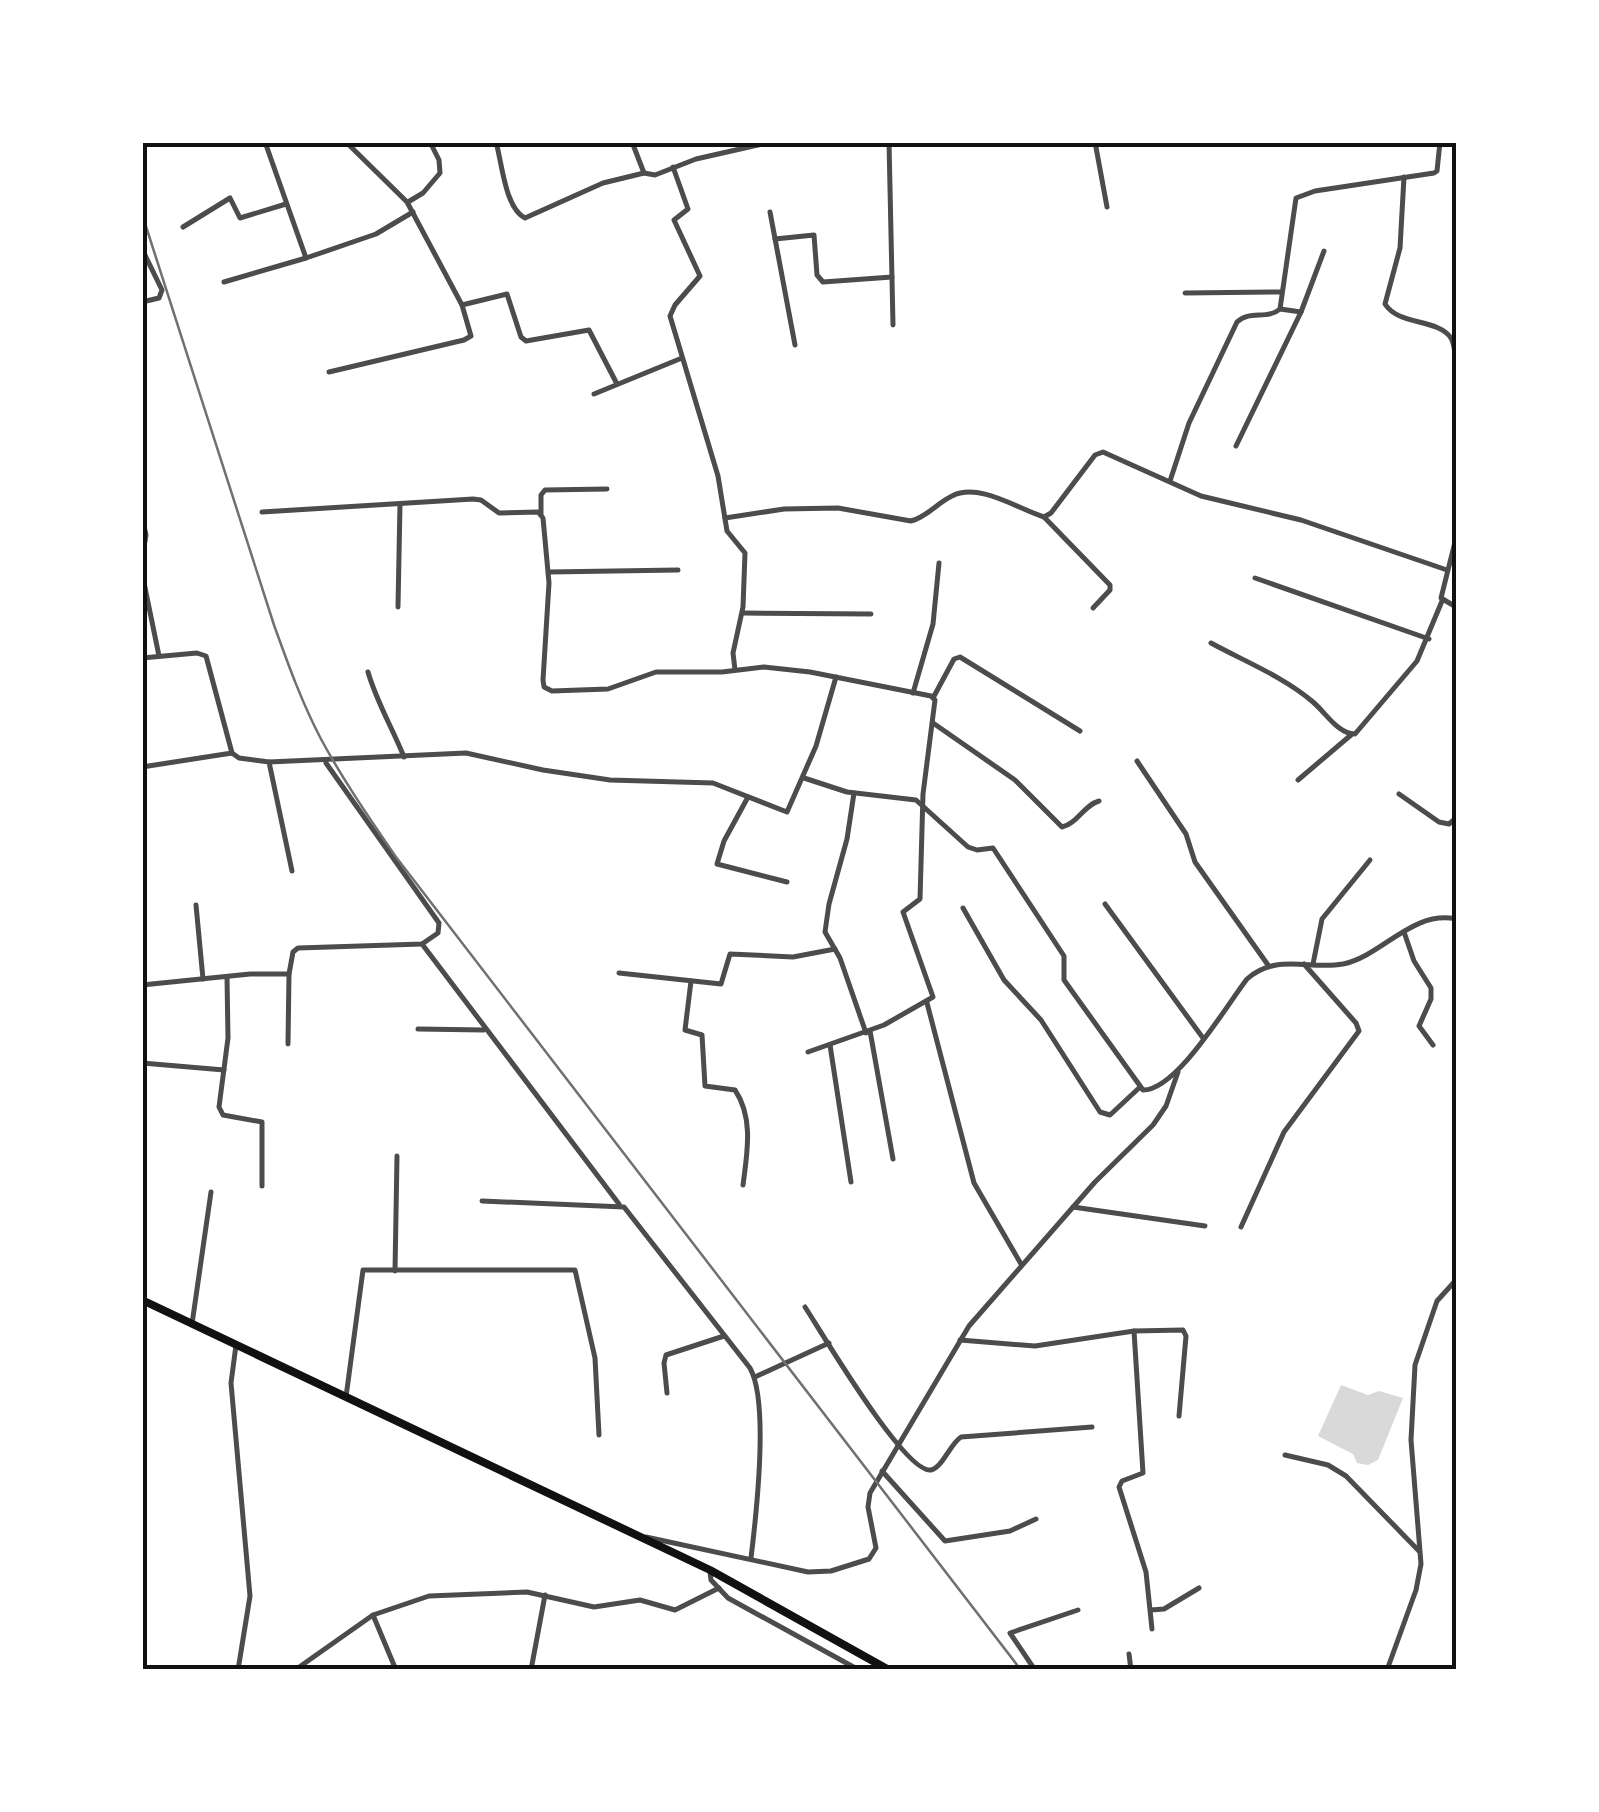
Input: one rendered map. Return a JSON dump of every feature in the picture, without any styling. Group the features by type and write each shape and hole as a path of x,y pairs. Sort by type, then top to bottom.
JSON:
{"main road":[{"path":"142,1300 710,1570 890,1670"}],"street":[{"path":"265,142 306,258"},
{"path":"329,372 469,338 471,332 462,305 407,202 346,142"},
{"path":"407,202 423,192 440,173 439,160 430,142"},
{"path":"496,142 512,202 520,216 530,218 595,186 644,173 652,176 771,142"},
{"path":"632,142 644,173"},
{"path":"888,142 893,325"},
{"path":"1095,142 1108,207"},
{"path":"1280,309 1294,206 1300,195 1437,172 1440,142"},
{"path":"674,167 688,208 674,220 700,276 671,310 713,460 728,536 744,553 742,613 733,654 734,670"},
{"path":"1404,177 1401,238 1386,304 1396,315 1446,333 1452,341 1456,363"},
{"path":"183,227 230,198 240,218 286,204"},
{"path":"224,282 376,234 413,212"},
{"path":"770,212 795,345"},
{"path":"775,239 814,234 822,282 892,277"},
{"path":"142,249 162,290 159,298 142,302"},
{"path":"1236,446 1301,312 1324,250"},
{"path":"1185,293 1282,292"},
{"path":"462,305 507,294 521,338 526,341 589,330 618,384"},
{"path":"1170,481 1189,423 1237,322 1280,309 1301,312"},
{"path":"594,394 682,358"},
{"path":"1044,517 1099,453 1108,454 1201,496 1300,520 1447,570"},
{"path":"608,489 545,490 541,494 548,572 543,680 548,689 608,689 656,672 787,668 933,698"},
{"path":"724,518 784,508 838,508 911,521 952,495 968,492 987,496 1044,517 1110,584 1110,590 1094,608"},
{"path":"262,512 478,499 495,512 541,514"},
{"path":"398,607 400,504"},
{"path":"142,516 146,535 142,558"},
{"path":"1298,780 1359,732 1403,681 1429,639 1456,538"},
{"path":"913,693 933,624 938,563"},
{"path":"548,572 678,570"},
{"path":"142,572 159,656"},
{"path":"1255,578 1429,639"},
{"path":"1442,601 1456,607"},
{"path":"742,613 871,614"},
{"path":"1211,643 1288,684 1351,735"},
{"path":"142,658 206,656 232,753 239,758 324,762 466,754 610,780 714,783 787,812 804,778 836,677"},
{"path":"808,1052 868,1032 927,1003 933,993 903,912 920,899 922,802 933,698 954,659 960,657 1080,731"},
{"path":"368,672 378,706 388,718 404,757"},
{"path":"933,723 1015,780 1062,827 1069,826 1099,801"},
{"path":"142,767 232,753"},
{"path":"1137,761 1186,834 1195,862 1268,965"},
{"path":"269,762 292,871"},
{"path":"288,1044 289,974 293,952 298,948 422,944 438,934 439,923 324,762"},
{"path":"804,778 854,793 893,795 922,802 968,848 993,848 1064,956 1064,980 1139,1088"},
{"path":"854,793 850,826 825,926 827,939 835,949 868,1032 893,1160"},
{"path":"1399,794 1439,822 1449,824 1456,818"},
{"path":"748,797 721,848 717,864 788,882"},
{"path":"1314,964 1322,919 1370,860"},
{"path":"1104,904 1203,1038"},
{"path":"196,905 203,979"},
{"path":"963,908 1008,986 1041,1020 1100,1112 1110,1115 1139,1088 1154,1089 1179,1070 1247,979 1268,965 1347,963 1436,918 1456,919"},
{"path":"1401,933 1431,988 1431,999 1419,1026 1433,1045"},
{"path":"422,944 484,1030 618,1204 636,1218 754,1377 758,1462 751,1558"},
{"path":"619,973 722,984 728,956 733,953 793,958 835,949"},
{"path":"1241,1227 1284,1132 1358,1031 1356,1023 1304,964"},
{"path":"142,985 289,974"},
{"path":"227,977 228,1023 220,1112 262,1122 262,1186"},
{"path":"691,981 686,1030 702,1035 705,1086 736,1090 740,1096 748,1134 743,1185"},
{"path":"927,1003 974,1184 1020,1264"},
{"path":"418,1028 484,1030"},
{"path":"830,1045 851,1182"},
{"path":"142,1063 224,1070"},
{"path":"638,1536 795,1570 821,1572 869,1559 876,1539 868,1500 960,1340 1020,1264 1153,1125 1166,1106 1179,1070"},
{"path":"396,1271 397,1156"},
{"path":"192,1324 211,1192"},
{"path":"482,1201 618,1204"},
{"path":"1073,1207 1205,1226"},
{"path":"346,1400 360,1276 367,1268 575,1270 594,1358 599,1436"},
{"path":"1387,1670 1420,1575 1422,1554 1412,1440 1414,1380 1428,1321 1445,1289 1456,1280"},
{"path":"805,1307 913,1464 932,1470 962,1436 1092,1428"},
{"path":"960,1340 1035,1346 1134,1331 1180,1329 1186,1332 1179,1416"},
{"path":"1134,1331 1143,1473 1122,1481 1120,1492 1146,1572 1152,1629"},
{"path":"668,1393 666,1355 724,1336"},
{"path":"754,1377 829,1343"},
{"path":"236,1344 231,1382 250,1596 238,1670"},
{"path":"1285,1455 1328,1465 1346,1476 1422,1554"},
{"path":"882,1471 945,1541 1010,1531 1036,1519"},
{"path":"710,1570 711,1580 728,1598 859,1670"},
{"path":"295,1670 373,1614 417,1599 444,1594 527,1592 594,1607 640,1600 675,1610 719,1588"},
{"path":"1151,1610 1164,1609 1198,1588"},
{"path":"531,1670 545,1595"},
{"path":"1035,1670 1010,1633 1078,1610"},
{"path":"373,1614 396,1670"},
{"path":"1128,1654 1130,1670"},
{"path":"142,1668 187,1670"}],"shaded area":[{"path":"1341,1385 1368,1395 1379,1391 1403,1398 1378,1460 1368,1465 1357,1463 1353,1454 1318,1436"}],"railway":[{"path":"142,214 274,625 308,711 338,769 396,857 1021,1670"}]}
